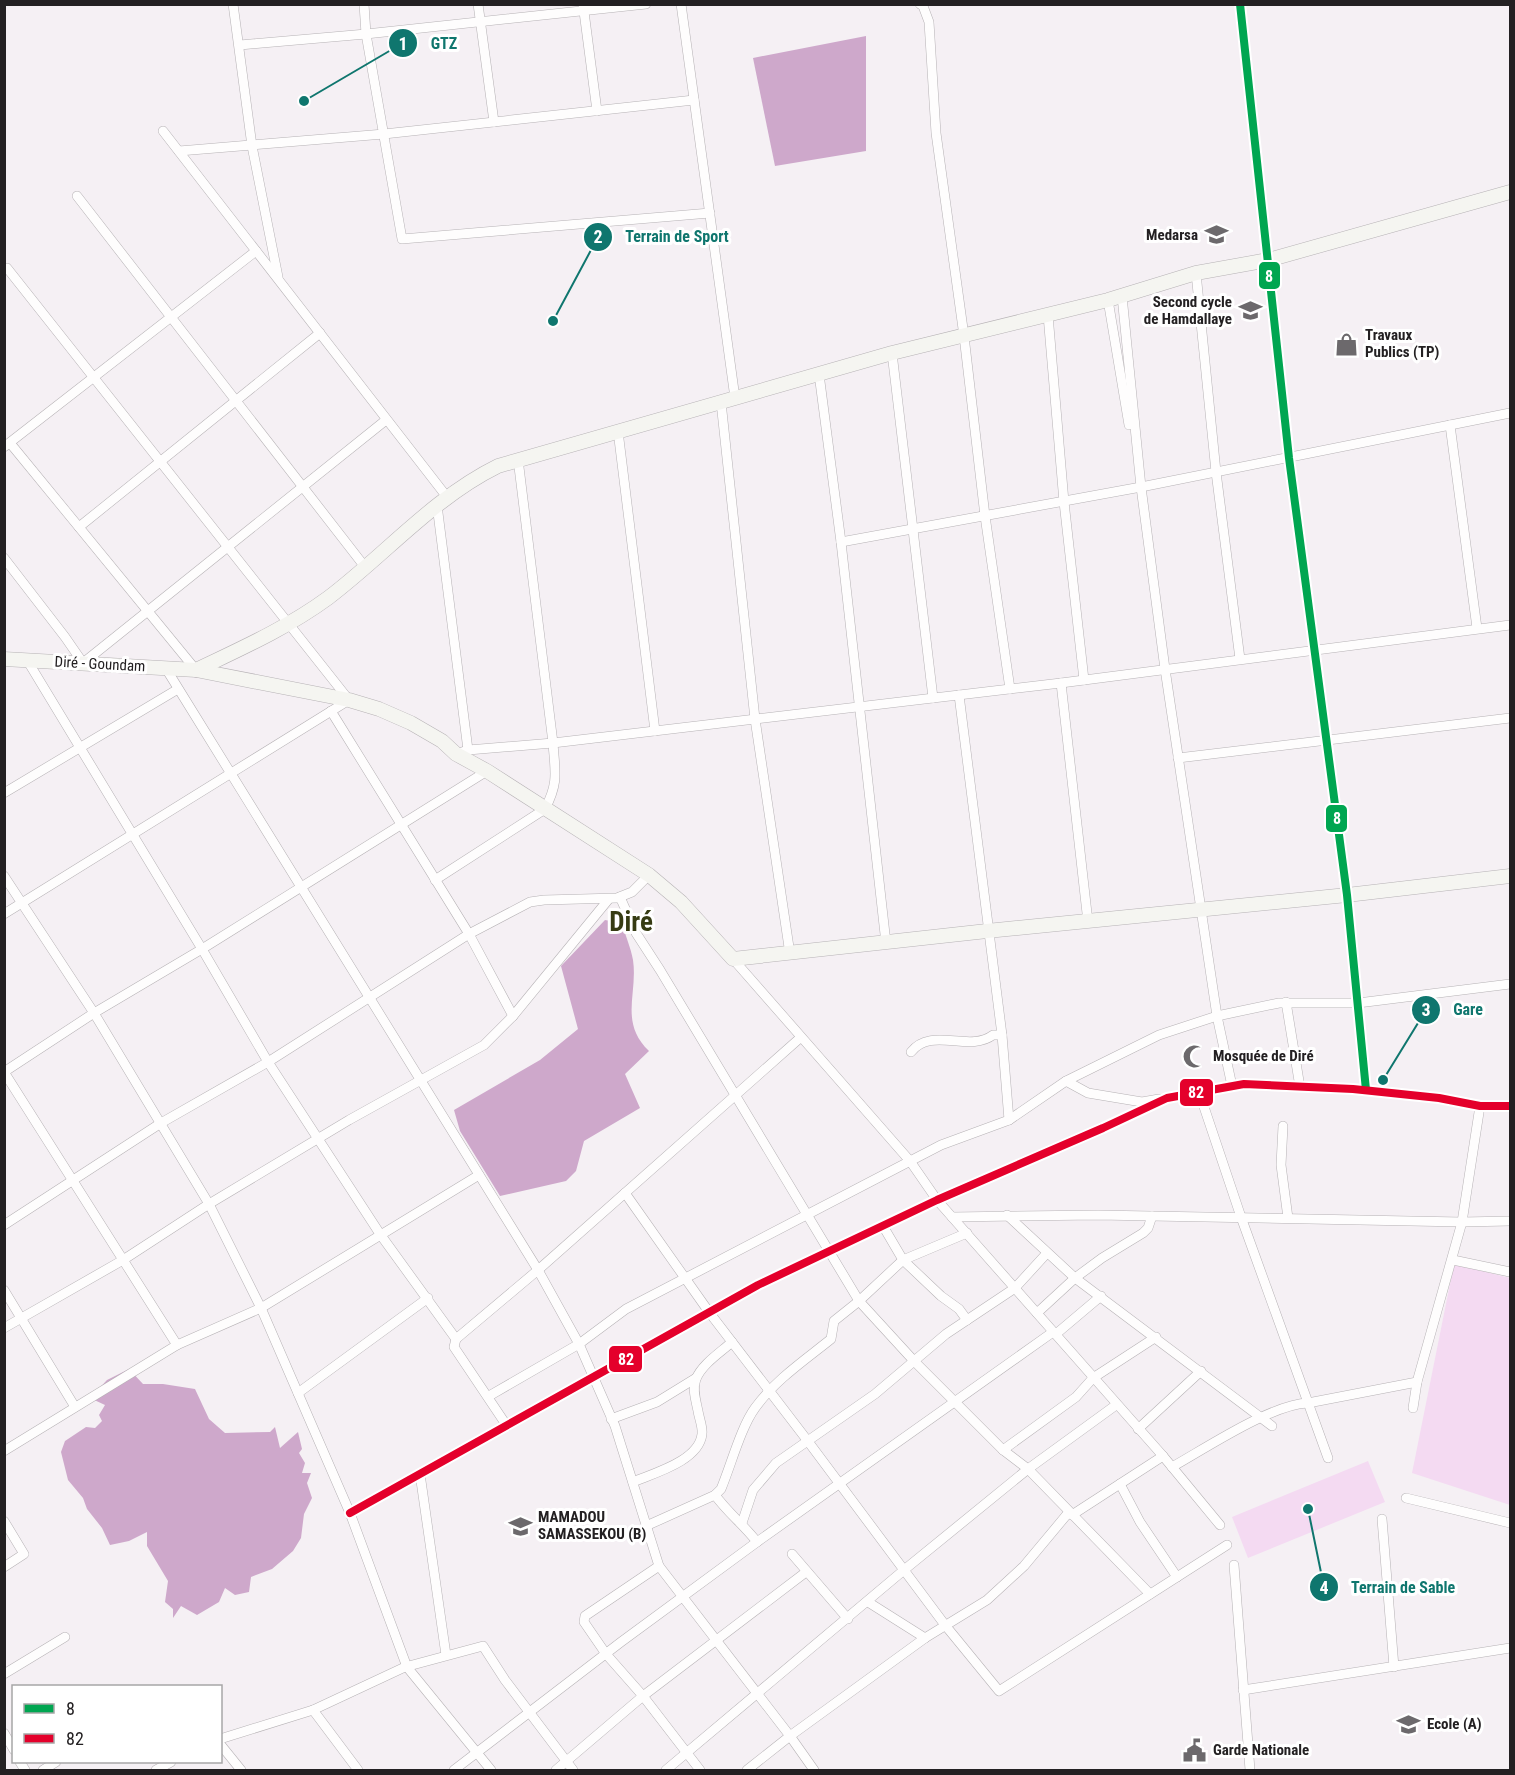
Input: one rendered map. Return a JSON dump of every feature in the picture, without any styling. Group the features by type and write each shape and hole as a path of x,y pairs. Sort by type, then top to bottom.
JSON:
{"main road":[{"path":"196,670 289,625 329,597 442,501 482,474 518,459 892,353 1115,298 1196,273 1268,260 1510,192"},
{"name":"Diré - Goundam","path":"4,659 196,670 349,700 379,709 411,723 462,752 487,771 649,875 681,902 733,959"},
{"path":"733,959 1510,876"}],"street":[{"path":"233,4 252,146 278,279"},
{"path":"364,4 366,34 402,239 710,213"},
{"path":"478,4 494,122"},
{"path":"240,45 480,22 584,8 646,4"},
{"path":"681,4 710,213 755,719 790,954"},
{"path":"1240,4 1289,458 1347,895 1366,1090"},
{"path":"922,5 929,22 936,133 964,336 985,516 1010,689"},
{"path":"584,8 597,111"},
{"path":"179,151 384,134 694,100"},
{"path":"163,131 386,420 442,501 462,752 1060,683 1510,624"},
{"path":"77,196 365,567"},
{"path":"196,670 79,526 7,445 256,251"},
{"path":"4,914 349,700 7,268"},
{"path":"1196,273 1216,472 1240,659"},
{"path":"1115,298 1131,434"},
{"path":"1115,298 1178,758 1217,1016 1232,1086"},
{"path":"1048,315 1064,502 1084,680"},
{"path":"79,526 320,333"},
{"path":"892,353 933,698"},
{"path":"819,374 841,542 886,943"},
{"path":"841,542 1141,488 1510,413"},
{"path":"4,558 83,663 386,420"},
{"path":"1450,425 1477,628"},
{"path":"618,431 655,731"},
{"path":"435,880 546,809 554,792 553,743 518,459"},
{"path":"27,660 268,1062 381,1234 456,1339"},
{"path":"165,667 538,1270 579,1344 615,1426 659,1566 814,1770"},
{"path":"1060,683 1088,922"},
{"path":"4,793 178,689"},
{"path":"959,695 985,894 987,931 1002,1035 1009,1120"},
{"path":"331,711 469,934 513,1016"},
{"path":"1178,758 1510,718"},
{"path":"177,1345 4,1072 94,1013 202,949 487,771"},
{"path":"4,1225 74,1182 161,1123 268,1062 469,934 530,902 608,900 620,897 632,892 649,875"},
{"path":"4,876 94,1013 209,1204 261,1308 350,1513 407,1667 491,1770"},
{"path":"620,897 636,933 859,1301 914,1361 1003,1450 1028,1470 1149,1594"},
{"path":"4,1328 123,1260 209,1204 484,1045 513,1016 608,900"},
{"path":"733,959 910,1161 937,1200 1163,1456 1220,1525"},
{"path":"489,1396 579,1344 626,1309 940,1145 1009,1120 1066,1080 1159,1035 1217,1016 1286,1002 1358,1003 1510,984"},
{"path":"1286,1002 1300,1087"},
{"path":"911,1052 916,1045 930,1040 985,1040 993,1035 1002,1035"},
{"path":"507,1426 454,1347 456,1339 538,1270 800,1038"},
{"path":"1066,1080 1088,1093 1142,1102 1244,1084 1366,1090 1439,1098 1480,1107 1510,1106"},
{"path":"1199,1092 1241,1217 1328,1458"},
{"path":"350,1513 758,1285 937,1200 1120,1118 1140,1112 1167,1098"},
{"path":"1413,1408 1417,1382 1462,1222 1480,1107"},
{"path":"1283,1126 1281,1165 1288,1218"},
{"path":"4,1450 177,1345 261,1308 479,1174"},
{"path":"625,1193 709,1312 945,1625 999,1691 1227,1545"},
{"path":"1007,1215 1075,1278 1272,1426"},
{"path":"1037,1313 1075,1278 1143,1233 1148,1228 1152,1216"},
{"path":"952,1217 1152,1216 1510,1221"},
{"path":"883,1226 903,1260 941,1296 960,1309 967,1320"},
{"path":"646,1526 715,1495 721,1489 754,1409 770,1390 831,1339 834,1321 903,1260 967,1233"},
{"path":"742,1523 753,1490 776,1463 875,1394 946,1334 1015,1288 1047,1253"},
{"path":"1453,1260 1510,1272"},
{"path":"4,1290 75,1407"},
{"path":"453,1770 757,1542 1054,1333 1101,1296"},
{"path":"298,1393 428,1298"},
{"path":"1003,1450 1076,1397 1093,1378 1156,1337"},
{"path":"611,1419 657,1402 696,1378 732,1342"},
{"path":"1138,1429 1201,1371"},
{"path":"633,1482 682,1460 698,1447 702,1433 694,1389 696,1378"},
{"path":"1172,1467 1262,1417 1296,1403 1417,1382"},
{"path":"666,1770 904,1570 1028,1470 1116,1405"},
{"path":"747,1770 925,1638 987,1600 1024,1566 1071,1513 1163,1456"},
{"path":"420,1474 446,1655"},
{"path":"1120,1484 1140,1522 1177,1577"},
{"path":"715,1495 757,1542"},
{"path":"1406,1498 1510,1523"},
{"path":"1382,1519 1394,1667"},
{"path":"4,1521 24,1554 4,1567"},
{"path":"792,1554 848,1619"},
{"path":"1234,1565 1250,1770"},
{"path":"659,1566 585,1616 584,1622 606,1654 643,1696 700,1770"},
{"path":"556,1770 570,1766 643,1696 806,1572"},
{"path":"868,1602 925,1638"},
{"path":"4,1674 65,1637"},
{"path":"222,1741 313,1710 407,1667 483,1646 505,1680 570,1766"},
{"path":"1243,1690 1510,1648"},
{"path":"313,1710 358,1770"},
{"path":"4,1733 12,1746"},
{"path":"222,1745 241,1770"}],"shaded area":[{"path":"866,36 866,151 775,166 753,58"},
{"path":"605,920 622,923 633,960 632,1018 640,1040 649,1051 625,1074 640,1108 584,1141 576,1171 566,1181 500,1196 460,1131 454,1110 540,1060 578,1029 561,966"},
{"path":"1454,1264 1510,1278 1510,1505 1412,1473"},
{"path":"129,1369 143,1384 163,1384 195,1389 209,1419 225,1433 270,1432 275,1427 280,1448 298,1432 302,1449 299,1453 305,1463 302,1473 311,1473 307,1483 312,1498 304,1514 301,1538 293,1551 272,1569 251,1577 249,1592 235,1595 225,1588 219,1602 197,1615 181,1606 173,1618 173,1609 165,1602 168,1581 147,1546 147,1532 129,1541 110,1545 102,1528 87,1509 83,1498 68,1480 61,1452 65,1441 86,1427 95,1428 102,1421 99,1415 105,1405 90,1398 107,1380"},
{"path":"1368,1461 1385,1502 1248,1558 1232,1517"}],"transit line":[{"name":"8","path":"1240,4 1289,458 1347,895 1366,1090"},
{"name":"82","path":"350,1513 758,1285 937,1200 1167,1098 1244,1084 1353,1089 1439,1098 1480,1106 1510,1106"}],"place":[{"name":"GTZ","path":"304,101"},
{"name":"Medarsa","path":"1216,235"},
{"name":"Second cycle de Hamdallaye","path":"1250,311"},
{"name":"Terrain de Sport","path":"553,321"},
{"name":"Travaux Publics (TP)","path":"1347,344"},
{"name":"Mosquée de Diré","path":"1195,1056"},
{"name":"Gare","path":"1383,1080"},
{"name":"Terrain de Sable","path":"1308,1509"},
{"name":"MAMADOU SAMASSEKOU (B)","path":"520,1526"},
{"name":"Ecole (A)","path":"1409,1724"},
{"name":"Garde Nationale","path":"1195,1750"}],"district":[{"name":"Diré","path":"631,922"}]}
